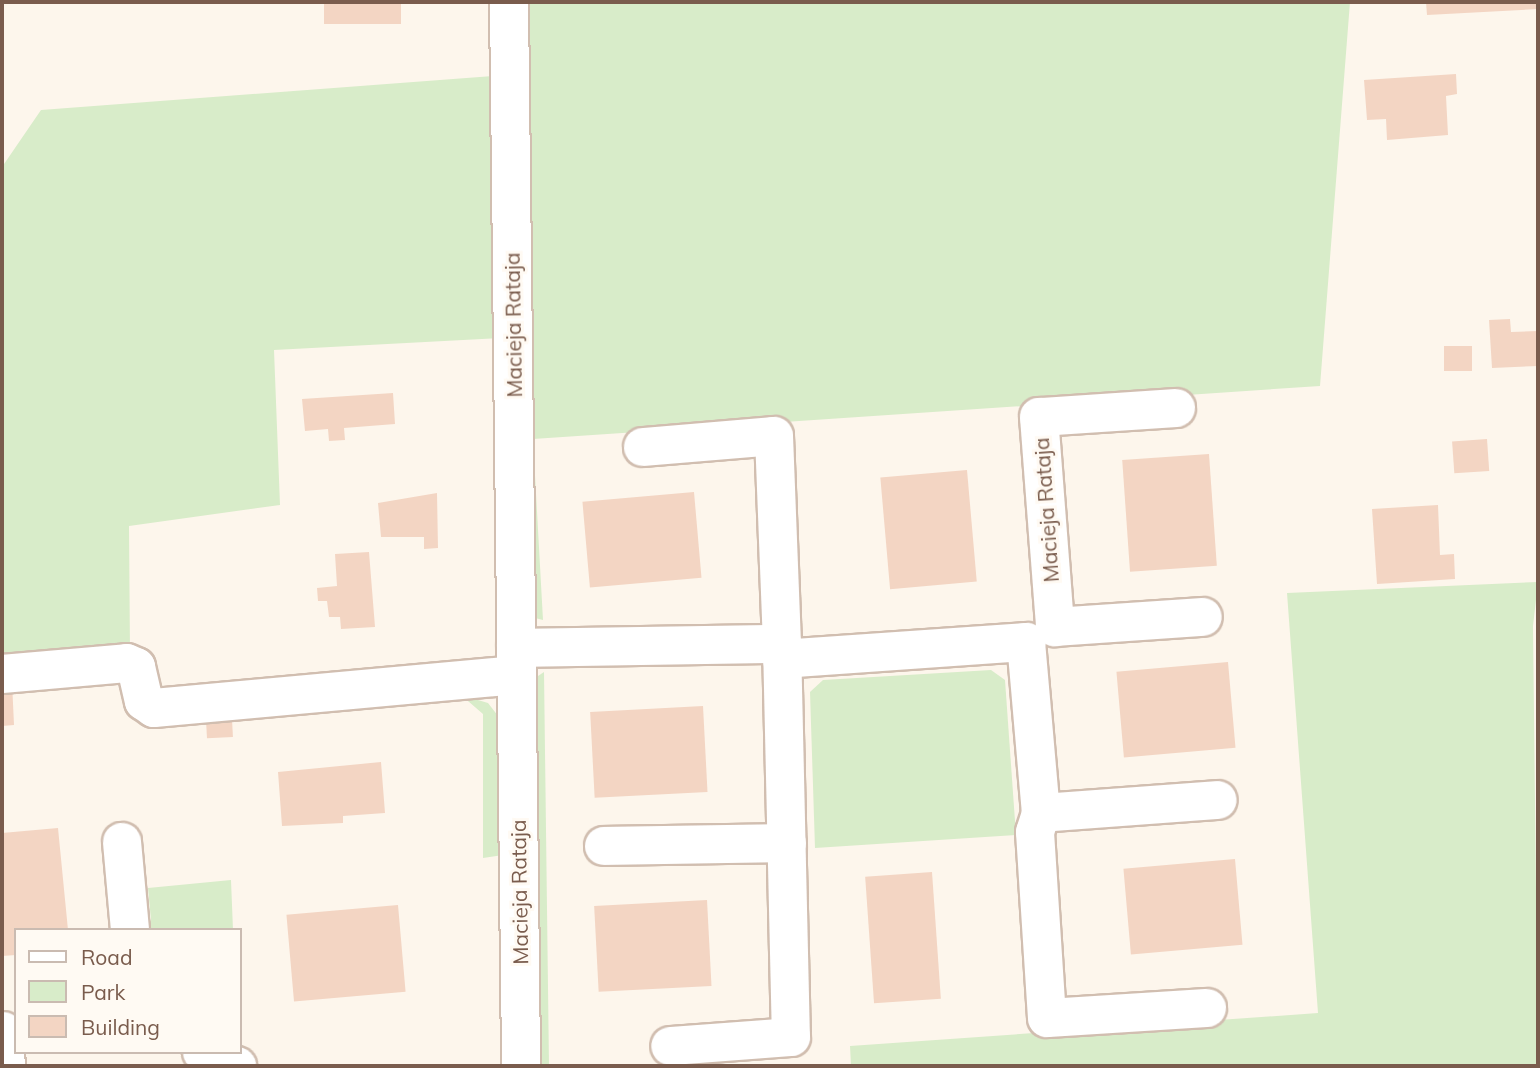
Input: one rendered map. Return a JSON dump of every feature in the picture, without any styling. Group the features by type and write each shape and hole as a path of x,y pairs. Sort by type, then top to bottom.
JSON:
{"street":[{"name":"Macieja Rataja","path":"509,2 521,1066"},
{"name":"Macieja Rataja","path":"1054,614 1040,417 1176,408"},
{"path":"643,447 774,436 791,1037 670,1046"},
{"path":"2,674 127,663 136,667 144,701 154,708 516,662 1026,642 1054,614"},
{"path":"1054,614 1055,627 1203,617"},
{"path":"1026,642 1041,813 1035,832 1047,1018 1207,1008"},
{"path":"1041,813 1218,800"},
{"path":"122,842 130,928"},
{"path":"604,846 787,843"},
{"path":"207,1054 237,1066"}],"green space":[{"path":"531,2 1350,2 1320,386 533,439 543,620 535,618 525,11"},
{"path":"493,76 501,338 274,350 280,505 129,526 130,653 2,667 2,167 41,110"},
{"path":"1538,582 1533,626 1538,1066 851,1066 850,1046 1318,1013 1287,593"},
{"path":"991,670 1005,680 1016,835 815,848 810,692 823,680"},
{"path":"544,672 549,1066 537,1066 535,678"},
{"path":"461,695 488,703 502,721 503,855 483,858 483,714"},
{"path":"231,880 233,928 145,928 151,920 148,888"}],"building":[{"path":"324,2 401,2 401,24 324,24"},
{"path":"1426,2 1538,2 1538,9 1427,15"},
{"path":"1456,74 1457,94 1446,96 1448,135 1387,140 1386,119 1367,120 1364,80"},
{"path":"1510,319 1511,332 1538,331 1538,366 1492,368 1489,320"},
{"path":"1444,346 1472,346 1472,371 1444,371"},
{"path":"393,393 395,424 344,428 345,440 329,441 328,429 305,431 302,399"},
{"path":"1487,439 1489,471 1454,473 1452,441"},
{"path":"1209,454 1217,566 1130,572 1122,460"},
{"path":"967,470 977,582 890,589 880,478"},
{"path":"694,492 701,578 590,587 582,502"},
{"path":"437,493 438,548 424,549 424,537 381,537 378,503"},
{"path":"1438,505 1440,555 1454,554 1455,579 1377,584 1372,509"},
{"path":"369,552 375,627 341,629 340,617 329,617 327,601 318,601 317,588 337,586 335,554"},
{"path":"1228,662 1235,748 1124,757 1116,672"},
{"path":"12,682 14,725 2,726 2,683"},
{"path":"703,706 708,792 595,798 590,712"},
{"path":"232,719 233,737 207,738 206,720"},
{"path":"381,762 385,813 343,816 343,823 282,826 278,772"},
{"path":"58,828 68,928 14,928 14,955 2,956 2,833"},
{"path":"1235,859 1242,945 1131,954 1123,869"},
{"path":"932,872 941,999 874,1003 865,877"},
{"path":"707,900 712,986 599,992 594,906"},
{"path":"398,905 406,992 294,1001 286,915"}]}
